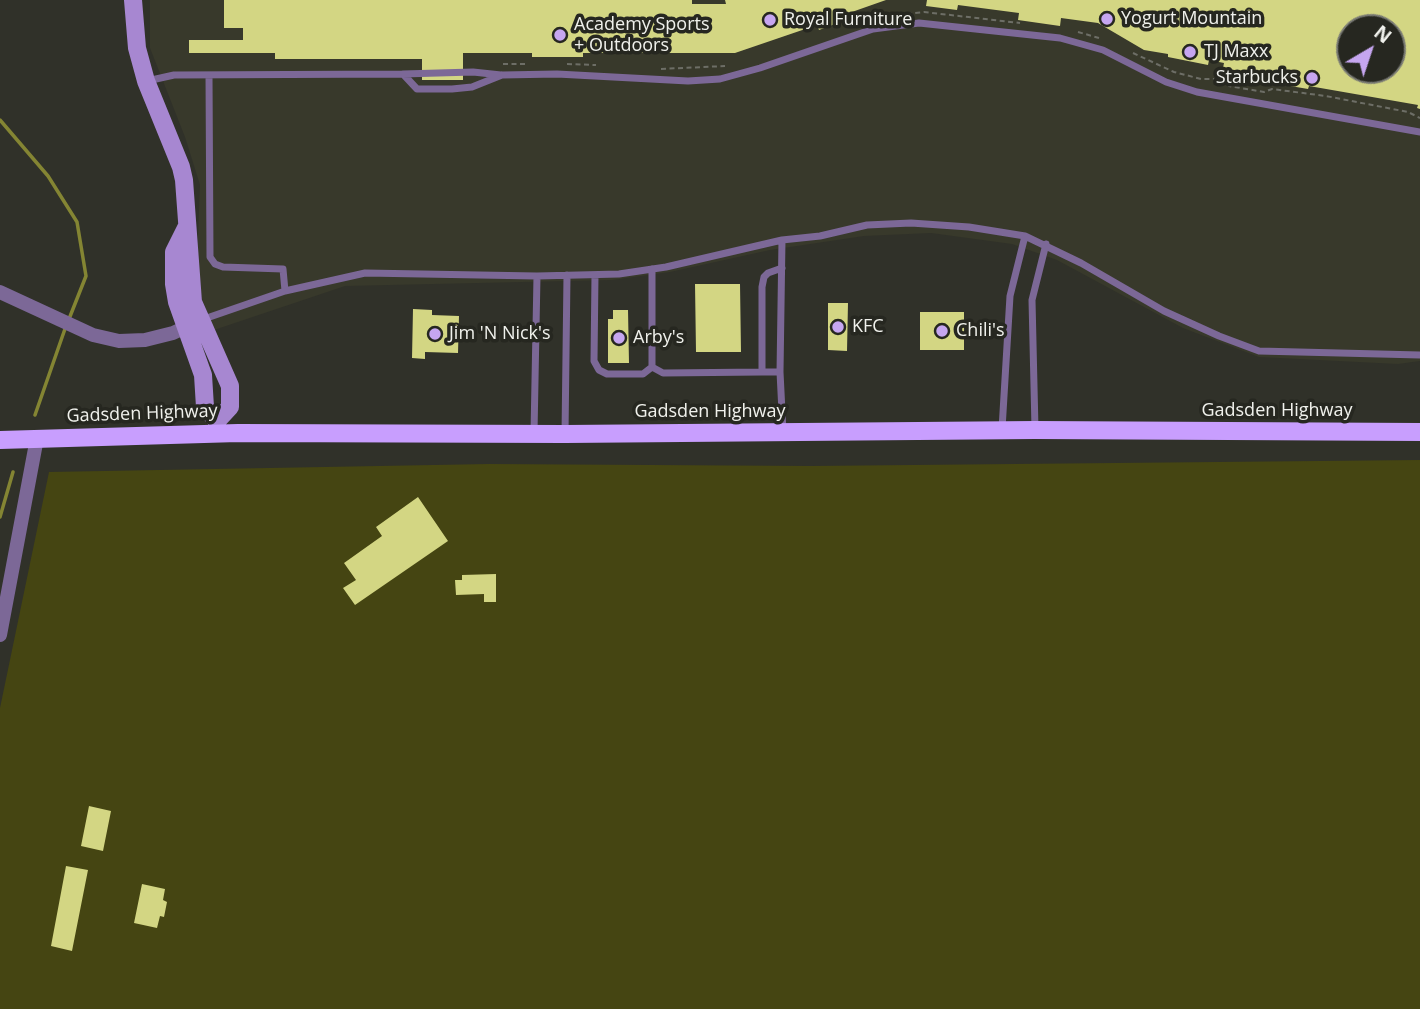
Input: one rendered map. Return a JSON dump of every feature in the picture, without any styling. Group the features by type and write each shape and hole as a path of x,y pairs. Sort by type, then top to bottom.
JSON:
{"main road":[{"name":"Gadsden Highway","path":"0,440 217,427 534,434 1035,430 1420,432"}],"street":[{"path":"134,0 137,48 146,81 181,167 187,197 186,228 174,252 177,302 193,323 230,386 230,407 217,427 205,407 203,375 193,323"},
{"path":"0,292 93,335 119,341 145,340 173,333 193,323"},
{"path":"0,635 37,438"}],"lane":[{"path":"146,81 174,75 473,72 502,75 720,79 873,29 919,23 1060,38 1102,50 1166,82 1196,92 1420,132"},
{"path":"403,74 416,89 472,87 502,75"},
{"path":"209,75 210,257 215,264 223,267 283,269 285,290"},
{"path":"193,323 285,290 365,273 596,275 652,269 782,240 820,236 867,225 911,223 969,227 1025,236 1046,244 1164,311 1219,337 1259,351 1420,355"},
{"path":"1002,431 1010,296 1025,236"},
{"path":"782,240 780,372 783,433"},
{"path":"1035,430 1032,300 1046,244"},
{"path":"762,372 764,277 782,268"},
{"path":"652,269 652,367"},
{"path":"565,434 567,275"},
{"path":"596,275 594,361 599,370 607,374 643,374 652,367"},
{"path":"534,434 537,276"},
{"path":"652,367 663,373 780,372"}],"path":[{"path":"867,20 886,15 924,12 1026,24"},
{"path":"1072,31 1108,41"},
{"path":"1129,52 1174,72 1200,79 1224,79 1229,86 1264,92 1272,89 1326,96 1408,112 1420,118"},
{"path":"503,64 528,64"},
{"path":"560,64 605,67"},
{"path":"660,69 735,65"}],"shaded area":[{"path":"150,0 1420,0 1420,361 1398,364 1259,357 1183,328 1057,260 1012,244 931,233 864,236 770,250 670,272 612,280 345,286 214,330 202,299 197,260 200,185 185,137 150,48"},
{"path":"1420,460 1420,1009 0,1009 0,708 49,472 489,464 811,466"}],"building":[{"path":"224,0 692,0 692,4 726,4 725,0 886,0 849,13 851,18 819,30 817,25 735,53 583,53 583,57 532,57 532,53 463,53 463,80 422,80 422,59 275,59 275,53 189,53 189,40 243,40 243,28 224,28"},
{"path":"927,0 1420,0 1420,109 1417,108 1418,105 1309,86 1308,89 1273,83 1274,77 1223,68 1224,63 1209,60 1208,65 1168,57 1168,54 1144,50 1098,23 1061,18 1060,26 1018,20 1019,13 958,5 957,10 926,6"},
{"path":"695,284 740,284 741,352 696,352"},
{"name":"KFC","path":"828,303 848,303 847,351 828,350"},
{"name":"Jim 'N Nick's","path":"413,309 432,310 432,315 459,316 458,353 425,352 425,359 412,358"},
{"path":"613,310 628,310 629,363 608,363 608,319 613,319"},
{"name":"Chili's","path":"920,312 964,312 964,350 920,350"},
{"path":"418,497 448,541 355,605 343,588 356,580 344,563 382,536 376,527"},
{"path":"496,574 496,602 484,602 484,594 456,595 455,580 462,580 462,575"},
{"path":"89,806 111,811 103,851 81,846"},
{"path":"66,866 88,870 72,951 51,946"},
{"path":"142,884 165,889 163,900 167,902 164,917 160,916 157,928 134,923"}],"waterway":[{"path":"0,120 48,176 77,222 86,276 69,319"},
{"path":"35,415 66,326"},
{"path":"0,517 13,472"}],"place":[{"name":"Yogurt Mountain","path":"1107,19"},
{"name":"Royal Furniture","path":"770,20"},
{"name":"Academy Sports + Outdoors","path":"560,35"},
{"name":"TJ Maxx","path":"1190,52"},
{"name":"Starbucks","path":"1312,78"},
{"name":"KFC","path":"838,327"},
{"name":"Chili's","path":"942,331"},
{"name":"Jim 'N Nick's","path":"435,334"},
{"name":"Arby's","path":"619,338"}]}
